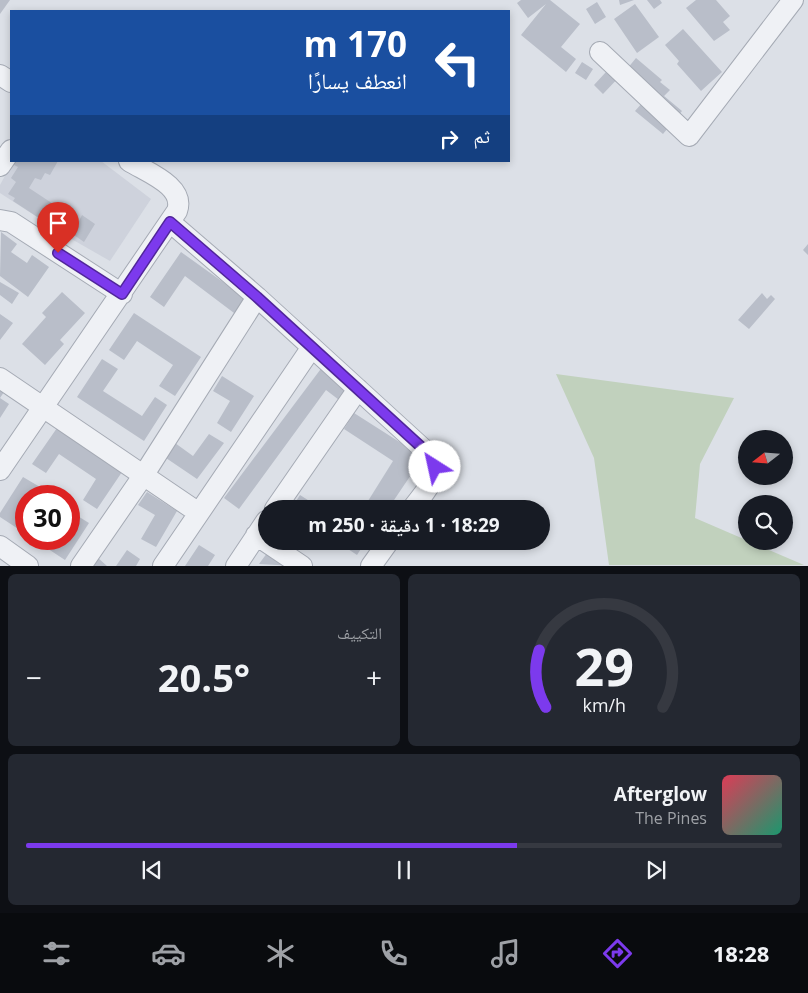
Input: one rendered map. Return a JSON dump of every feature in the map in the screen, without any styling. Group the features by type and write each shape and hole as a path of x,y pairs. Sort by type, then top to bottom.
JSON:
{"street":[{"path":"600,52 688,136 793,0"},
{"path":"0,166 10,151"},
{"path":"0,470 122,294 179,206 176,192 131,162"},
{"path":"0,220 11,222 122,294"},
{"path":"170,222 257,297 434,460 433,479 418,500"},
{"path":"81,566 143,476 257,297"},
{"path":"163,566 312,347"},
{"path":"0,378 199,513"},
{"path":"281,500 358,389"},
{"path":"236,566 258,533"},
{"path":"0,546 28,566"},
{"path":"285,550 302,566"},
{"path":"371,566 383,550"}],"shaded area":[{"path":"12,162 102,162 151,199 110,261 68,237 0,193 0,185"}],"green space":[{"path":"556,374 734,398 700,464 695,518 738,537 738,550 769,550 804,565 609,565 594,458"}],"building":[{"path":"0,0 10,0 0,14"},
{"path":"521,0 550,0 580,24 561,47 576,59 566,72 521,35 546,4 528,18 517,3"},
{"path":"619,0 634,0 620,5"},
{"path":"647,0 660,0 662,3 654,9"},
{"path":"696,0 716,0 730,16 723,22 730,30 714,41 686,8"},
{"path":"597,2 606,17 595,24 586,9"},
{"path":"635,4 659,37 637,53 614,19"},
{"path":"683,29 722,72 701,91 677,64 679,61 665,45"},
{"path":"636,58 662,80 660,82 670,90 664,96 682,111 663,134 635,111 643,102 622,74 603,94 594,85 617,60 627,69"},
{"path":"582,62 593,69 586,80 575,73"},
{"path":"13,162 57,162 50,175 45,173 41,180 35,178 29,188 79,221 82,215 95,224 84,242 71,233 68,237 13,201 15,198 8,194 16,182 11,178 18,167 12,164"},
{"path":"1,232 17,244 11,252 27,263 32,255 49,267 28,297 0,276"},
{"path":"808,244 808,255 803,250"},
{"path":"181,252 248,300 238,316 185,276 164,307 150,297"},
{"path":"0,282 19,293 12,304 0,295"},
{"path":"62,292 85,313 60,340 64,344 45,365 22,344 46,317 42,313"},
{"path":"762,293 767,299 771,295 775,299 749,329 738,320"},
{"path":"134,313 201,357 175,396 159,386 173,365 137,341 124,360 109,350"},
{"path":"0,314 13,323 0,340"},
{"path":"102,359 118,369 103,391 142,416 155,397 167,405 144,441 77,397"},
{"path":"323,366 354,390 343,403 326,390 239,509 224,498"},
{"path":"222,376 254,396 231,432 217,423 230,401 213,391"},
{"path":"0,389 4,392 0,398"},
{"path":"0,398 9,404 0,418"},
{"path":"354,413 423,457 394,500 369,500 393,461 344,429"},
{"path":"57,428 122,472 97,509 83,500 96,479 59,454 46,473 32,464"},
{"path":"209,434 224,443 197,479 166,458 175,443 193,456"},
{"path":"23,477 37,485 18,485"},
{"path":"15,490 15,527 0,517 0,513"},
{"path":"147,492 177,511 156,547 141,539 155,515 138,505"},
{"path":"300,495 308,500 297,500"},
{"path":"80,517 89,523 80,537"},
{"path":"199,545 215,555 208,566 185,566"},
{"path":"50,550 71,550 65,560"},
{"path":"127,550 140,559 136,566 116,566"},
{"path":"269,550 271,550 295,566 259,564"},
{"path":"350,550 360,550 357,555"},
{"path":"97,557 107,566 91,566"}],"route":[{"path":"58,253 122,294 170,222 257,297 430,455 434,460 435,467"}]}
